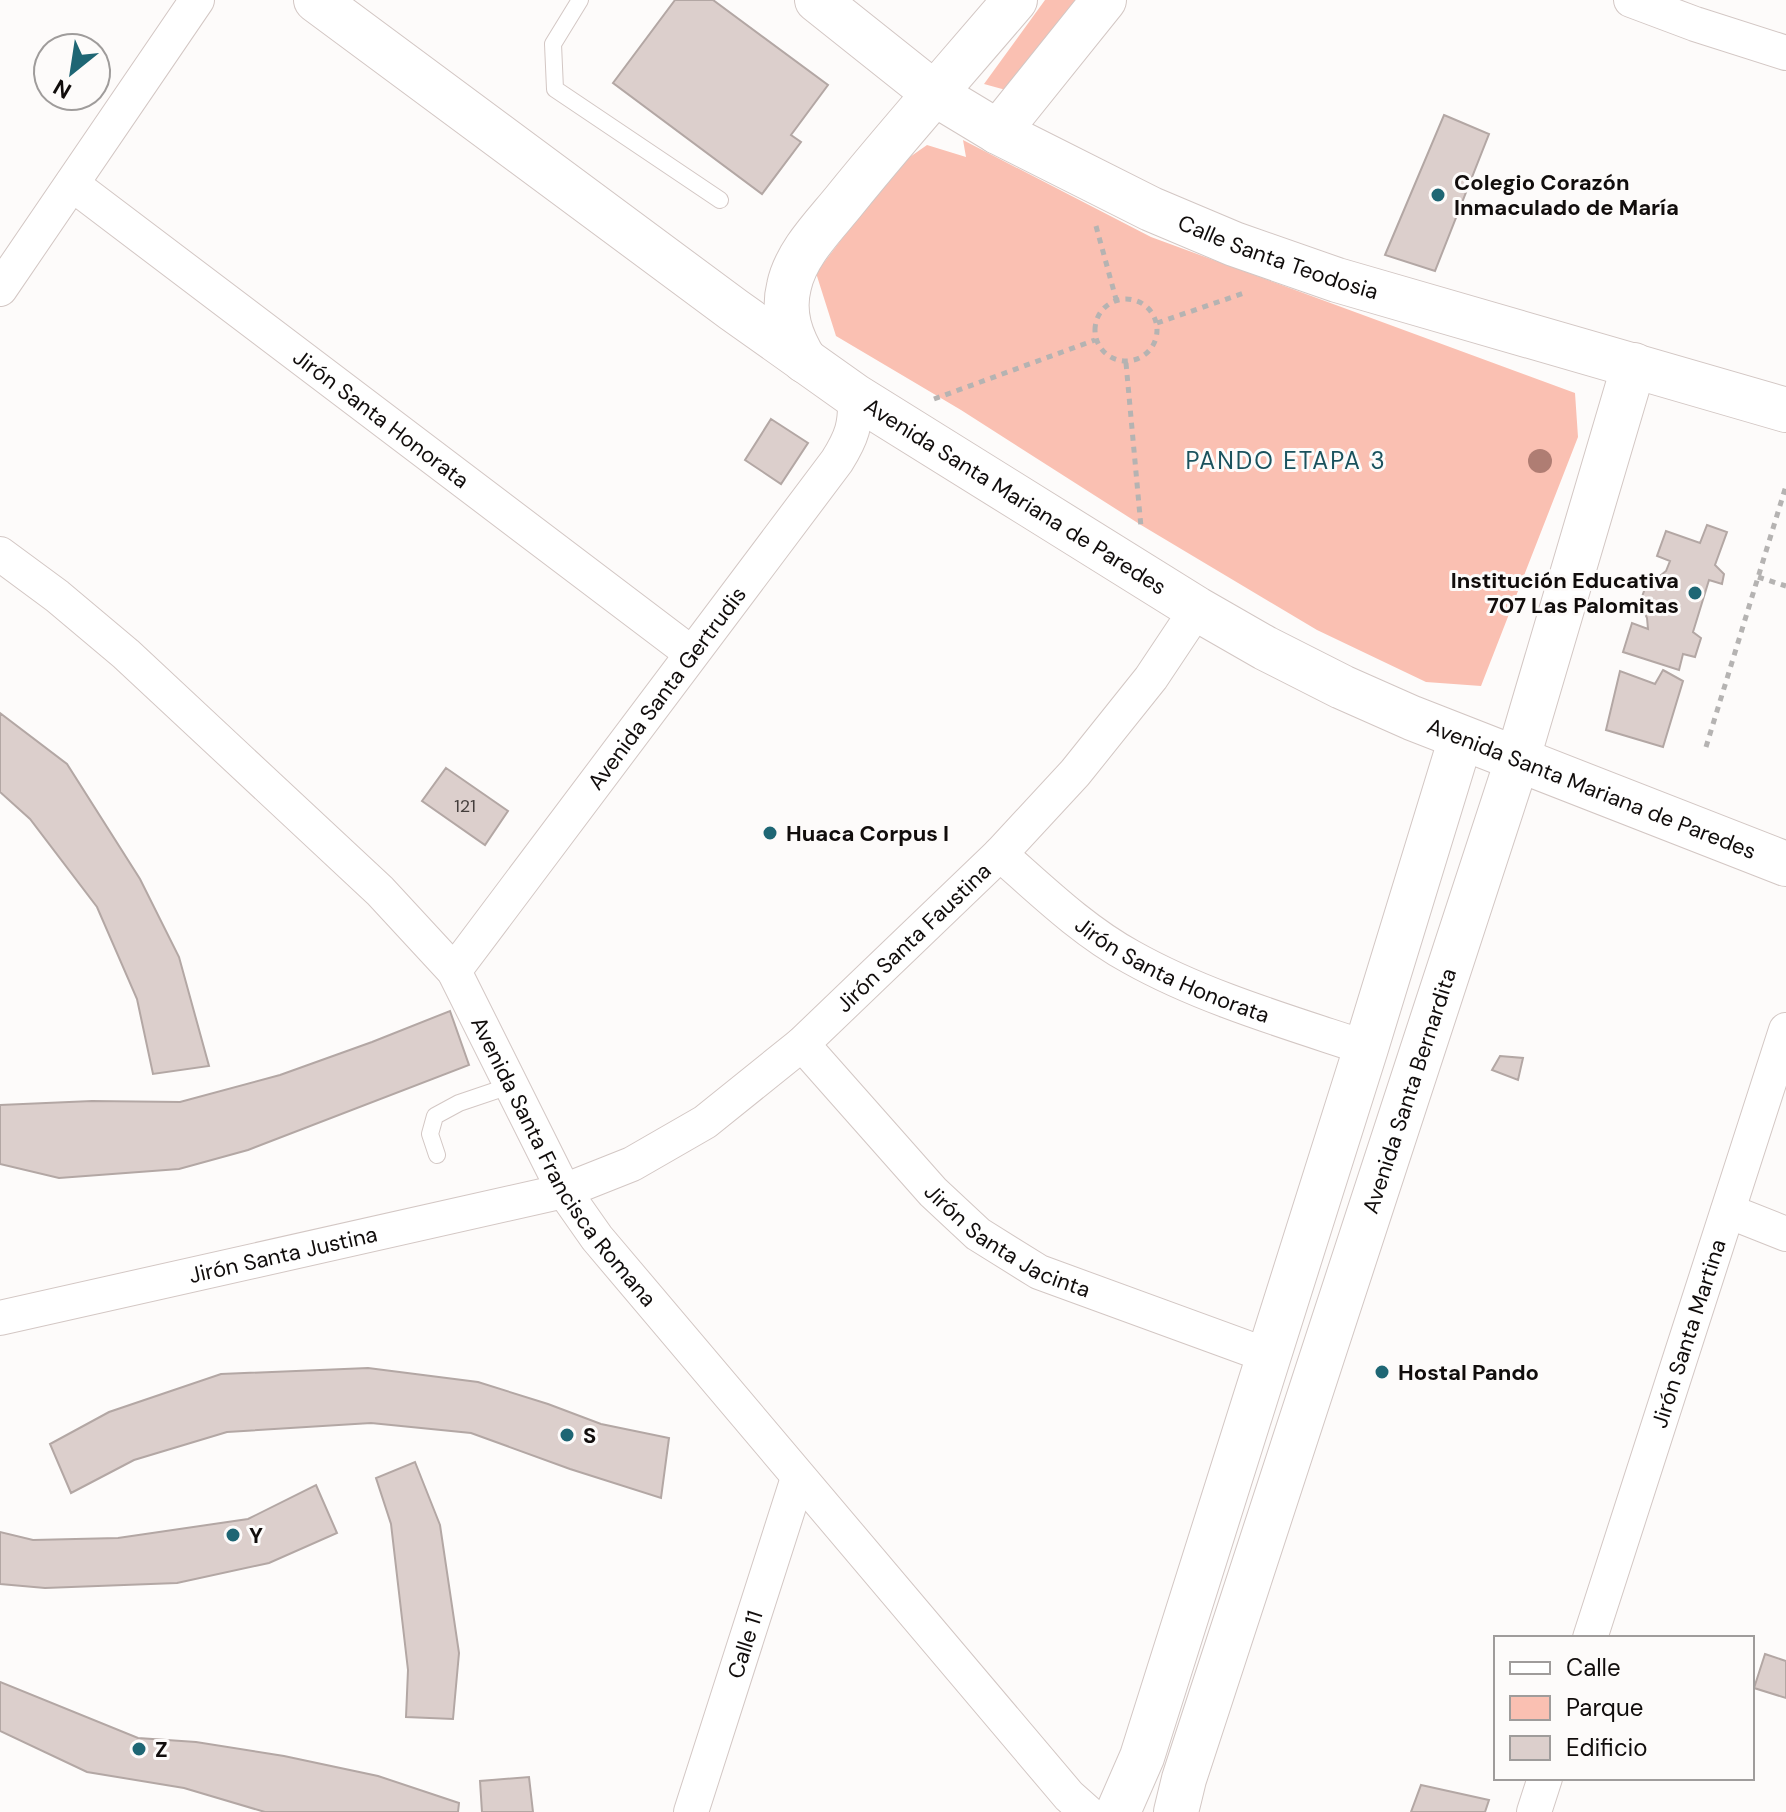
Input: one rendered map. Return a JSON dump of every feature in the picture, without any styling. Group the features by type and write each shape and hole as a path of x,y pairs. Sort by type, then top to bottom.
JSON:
{"main road":[{"name":"Avenida Santa Mariana de Paredes","path":"316,0 805,361 871,406 1197,609 1342,687 1461,738 1784,857"},
{"name":"Calle Santa Teodosia","path":"817,0 935,94 998,132 1081,175 1234,244 1309,271 1786,410"},
{"path":"805,361 789,327 787,310 789,285 798,263 871,167 1015,0"},
{"path":"998,132 1104,0"},
{"name":"Avenida Santa Bernardita","path":"1176,1812 1184,1779 1517,761 1634,365"},
{"path":"1118,1812 1142,1757 1461,738"}],"street":[{"path":"0,289 197,0"},
{"path":"1631,0 1786,53"},
{"name":"Jirón Santa Honorata","path":"72,184 691,653"},
{"name":"Avenida Santa Gertrudis","path":"454,971 844,450 851,439 855,418 871,406"},
{"name":"Avenida Santa Francisca Romana","path":"0,554 57,596 126,654 380,891 454,971 564,1191 597,1238 1069,1796 1087,1812"},
{"name":"Jirón Santa Faustina","path":"564,1191 632,1164 705,1122 802,1044 1000,854 1075,773 1142,690 1197,609"},
{"name":"Jirón Santa Honorata","path":"1000,854 1075,918 1128,956 1177,981 1366,1048"},
{"name":"Jirón Santa Martina","path":"1591,1636 1786,1030"},
{"name":"Jirón Santa Jacinta","path":"802,1044 933,1192 978,1234 1039,1272 1269,1356"},
{"name":"Jirón Santa Justina","path":"0,1318 564,1191"},
{"path":"1728,1211 1786,1234"},
{"name":"Calle 11","path":"691,1812 798,1478"},
{"path":"1534,1812 1544,1780"}],"lane":[{"path":"580,0 553,44 555,89 720,200"},
{"path":"437,1155 430,1134 435,1116 459,1103 512,1085"}],"path":[{"path":"1081,175 1116,299"},
{"path":"1157,323 1309,271"},
{"path":"1116,299 1133,299 1149,307 1157,323 1156,342 1144,357 1126,363 1107,357 1095,340 1096,315 1116,299"},
{"path":"871,406 1095,340"},
{"path":"1126,363 1148,580"},
{"path":"1706,747 1786,486"},
{"path":"1758,577 1786,586"}],"green space":[{"path":"1045,0 1082,0 1013,92 984,84"},
{"path":"963,140 1151,237 1575,393 1578,437 1481,686 1426,682 1317,630 836,336 816,273 897,166 927,145 966,157"}],"building":[{"path":"675,0 713,0 828,85 791,135 801,142 762,194 613,83"},
{"name":"Colegio Corazón Inmaculado de María","path":"1444,115 1489,134 1435,271 1385,255"},
{"path":"771,419 808,443 781,484 745,460"},
{"path":"1707,525 1727,532 1715,565 1724,574 1722,584 1709,580 1693,632 1701,638 1695,657 1683,654 1679,670 1623,652 1632,623 1648,629 1640,603 1645,588 1666,571 1670,561 1657,556 1666,531 1700,543"},
{"path":"1663,670 1683,681 1663,747 1606,730 1620,671 1655,684"},
{"path":"0,713 67,764 140,879 179,957 209,1066 153,1074 137,999 97,907 30,819 0,792"},
{"path":"446,768 508,811 485,845 422,801"},
{"path":"450,1011 469,1065 248,1150 179,1169 59,1178 0,1164 0,1105 92,1101 180,1102 280,1075"},
{"path":"1500,1056 1523,1058 1518,1080 1492,1070"},
{"name":"S","path":"368,1368 478,1382 601,1424 669,1438 661,1498 471,1433 371,1423 227,1432 134,1460 71,1493 50,1444 109,1412 221,1374"},
{"path":"415,1462 440,1525 459,1653 453,1719 406,1717 408,1670 391,1524 376,1478"},
{"name":"Y","path":"316,1485 337,1533 269,1563 177,1583 45,1588 0,1584 0,1532 33,1540 118,1538 248,1519"},
{"path":"1765,1654 1786,1661 1786,1698 1754,1688"},
{"name":"Z","path":"0,1682 138,1738 196,1742 378,1776 459,1803 458,1812 265,1812 184,1788 87,1772 0,1731"},
{"path":"529,1777 533,1812 482,1812 480,1781"},
{"path":"1421,1785 1489,1800 1485,1812 1411,1812"}],"place":[{"name":"Colegio Corazón Inmaculado de María","path":"1438,195"},
{"name":"Institución Educativa 707 Las Palomitas","path":"1695,593"},
{"name":"Huaca Corpus I","path":"770,833"},
{"name":"Hostal Pando","path":"1382,1372"},
{"name":"S","path":"567,1435"},
{"name":"Y","path":"233,1535"},
{"name":"Z","path":"139,1749"}],"district":[{"name":"PANDO ETAPA 3","path":"1286,460"}]}
